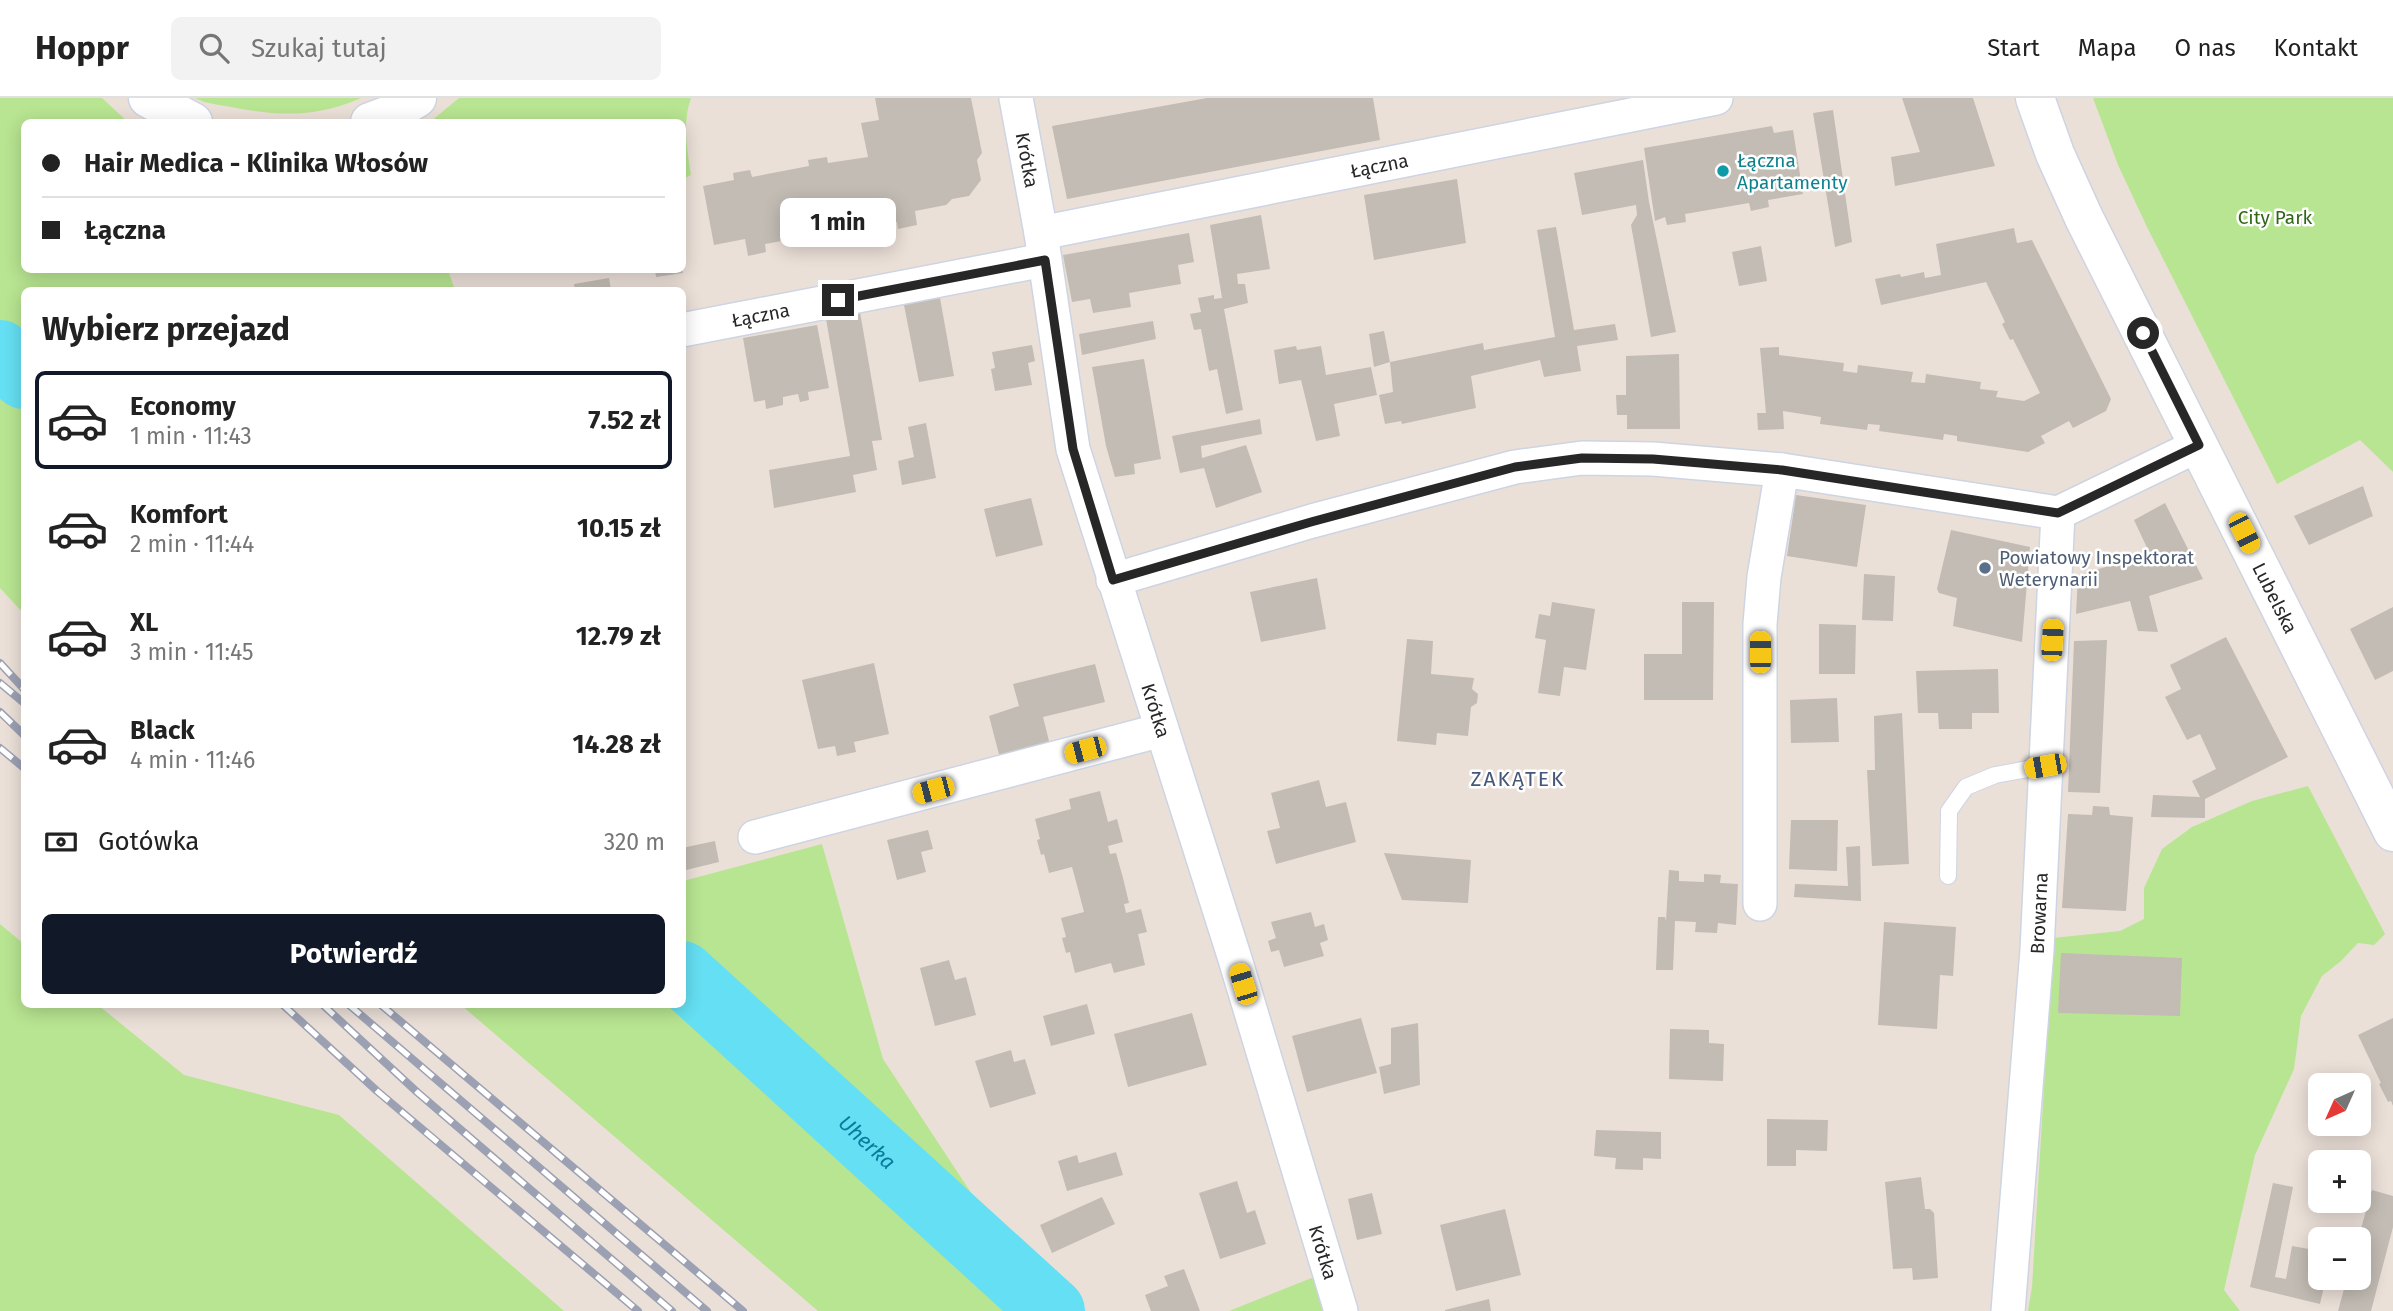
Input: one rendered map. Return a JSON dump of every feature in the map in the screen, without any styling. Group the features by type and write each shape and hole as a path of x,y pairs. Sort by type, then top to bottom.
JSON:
{"main road":[{"path":"148,98 187,119"},
{"path":"378,119 417,98"},
{"name":"Lubelska","path":"2035,98 2055,154 2084,218 2393,832"}],"street":[{"name":"Krótka","path":"1016,98 1043,247 1073,449 1235,959 1341,1311"},
{"name":"Łączna","path":"686,329 1716,98"},
{"path":"1113,580 1311,522 1515,467 1582,458 1641,459 1782,470 2058,513 2199,445"},
{"path":"1760,904 1760,624 1764,577 1782,470"},
{"name":"Browarna","path":"2008,1311 2037,950 2058,513"},
{"path":"755,837 1162,730"}],"lane":[{"path":"1948,876 1949,811 1966,787 1995,775 2045,766"}],"green space":[{"path":"0,98 102,98 125,119 21,119 21,273 449,273 454,287 21,287 21,611 0,588"},
{"path":"195,98 361,98 321,111 283,114 245,110"},
{"path":"459,98 691,98 686,126 686,119 434,119"},
{"name":"City Park","path":"2093,98 2393,98 2393,472 2360,440 2277,484 2147,227 2118,165"},
{"path":"686,126 687,146 691,175 686,178"},
{"path":"2308,786 2385,934 2374,945 2358,943 2322,976 2301,1016 2294,1069 2255,1155 2224,1290 2240,1311 2028,1311 2032,1287 2053,938 2120,931 2144,919 2144,888 2162,849 2192,827 2252,801"},
{"path":"822,844 883,1059 991,1223 1086,1311 818,1311 464,1008 686,1008 686,880"},
{"path":"0,924 21,942 21,1008 102,1008 184,1075 339,1115 564,1311 0,1311"},
{"path":"1314,1277 1326,1311 1229,1311"}],"building":[{"path":"875,98 971,98 982,153 977,160 981,180 969,196 952,199 946,205 915,211 917,225 898,229 897,222 867,227 866,219 838,224 841,239 822,243 819,227 791,232 793,239 765,244 766,252 748,256 745,239 714,245 703,186 734,180 733,173 750,170 752,177 809,166 808,160 827,157 828,163 868,157 861,123 879,120"},
{"path":"1207,98 1373,98 1380,140 1067,199 1052,126"},
{"path":"1902,98 1973,98 1995,166 1895,186 1891,157 1920,152"},
{"path":"1833,110 1852,242 1835,247 1813,113"},
{"name":"Łączna Apartamenty","path":"1772,126 1774,133 1793,130 1803,194 1768,200 1769,207 1751,211 1749,203 1685,214 1686,222 1667,225 1665,217 1655,221 1644,148"},
{"path":"1643,160 1676,332 1651,337 1631,225 1637,215 1636,205 1582,215 1574,173"},
{"path":"1457,179 1466,243 1374,260 1364,195"},
{"path":"1261,215 1270,269 1237,274 1238,284 1245,284 1248,303 1224,309 1243,410 1226,414 1217,369 1209,371 1201,329 1194,330 1190,314 1201,312 1198,298 1214,295 1214,299 1222,298 1210,225"},
{"path":"1556,227 1574,330 1615,324 1618,340 1577,346 1581,371 1544,377 1540,360 1471,376 1476,408 1402,424 1401,421 1385,424 1379,395 1393,392 1390,362 1483,343 1484,350 1555,337 1537,230"},
{"path":"2014,228 2017,243 2032,240 2111,399 2106,411 2073,428 2069,421 2041,436 2045,443 2028,452 1957,441 1957,436 1944,434 1943,440 1879,431 1880,425 1868,424 1867,430 1820,424 1821,417 1783,411 1784,429 1758,430 1757,413 1766,413 1760,348 1779,347 1779,355 1844,363 1843,371 1857,373 1858,365 1913,372 1911,382 1925,383 1926,374 1981,382 1980,389 1998,391 1996,397 2024,401 2040,393 2013,339 2010,340 2002,324 2005,322 1986,282 1881,305 1875,279 1924,272 1925,278 1941,275 1936,244"},
{"path":"1189,233 1194,262 1178,265 1181,284 1129,293 1131,307 1093,313 1090,299 1072,302 1063,255"},
{"path":"1761,246 1767,281 1739,286 1732,252"},
{"path":"655,273 683,273 656,277"},
{"path":"609,278 610,287 574,287 574,284"},
{"path":"940,298 954,376 919,382 904,305"},
{"path":"860,312 882,440 872,441 877,470 853,475 856,492 774,508 769,470 850,456 826,319"},
{"path":"1153,321 1156,339 1082,355 1079,334"},
{"path":"817,325 829,388 808,392 809,400 800,402 798,394 783,397 783,405 766,409 765,400 754,402 743,338"},
{"path":"1384,331 1390,362 1374,367 1369,334"},
{"path":"1032,345 1035,361 1028,363 1032,385 995,391 991,369 995,368 992,352"},
{"path":"1296,346 1297,350 1321,346 1326,375 1371,367 1377,395 1334,404 1340,436 1316,441 1301,380 1279,384 1274,350"},
{"path":"1679,354 1680,429 1627,429 1627,415 1617,415 1616,395 1626,395 1626,356"},
{"path":"1144,359 1161,459 1134,464 1135,474 1115,477 1106,446 1092,367"},
{"path":"1260,419 1262,434 1201,446 1202,458 1246,445 1262,492 1216,508 1204,468 1180,473 1172,436"},
{"path":"926,423 936,478 902,485 898,461 914,457 908,427"},
{"path":"2363,486 2373,516 2309,545 2294,516"},
{"path":"1796,495 1866,505 1857,567 1787,556"},
{"path":"1031,498 1043,545 996,557 984,509"},
{"path":"2165,503 2203,579 2149,596 2158,632 2138,631 2130,601 2076,614 2078,575 2150,554 2134,520"},
{"name":"Powiatowy Inspektorat Weterynarii","path":"1951,530 2030,547 2022,642 1953,626 1957,598 1939,593 1937,589"},
{"path":"1864,574 1895,576 1893,621 1862,620"},
{"path":"1317,578 1326,629 1261,642 1250,592"},
{"path":"1552,602 1595,609 1586,670 1564,667 1560,696 1538,693 1546,640 1535,638 1539,614 1550,616"},
{"path":"1682,602 1714,602 1713,700 1644,700 1644,654 1682,654"},
{"path":"2393,607 2393,671 2375,680 2350,629"},
{"path":"1819,624 1856,625 1855,674 1819,674"},
{"path":"2226,637 2288,757 2205,799 2205,818 2151,817 2153,795 2200,797 2192,781 2216,769 2200,734 2187,740 2165,697 2181,689 2170,665"},
{"path":"1407,639 1433,641 1431,674 1474,678 1472,689 1478,694 1477,703 1471,707 1468,736 1437,733 1436,745 1397,741"},
{"path":"2107,640 2100,793 2068,792 2074,641"},
{"path":"874,663 889,734 854,742 856,752 837,756 835,746 818,749 802,680"},
{"path":"1095,664 1105,702 1043,717 1051,749 1001,762 989,716 1019,706 1013,684"},
{"path":"1998,669 1999,713 1972,713 1972,729 1939,729 1938,713 1918,713 1916,671"},
{"path":"1837,698 1839,742 1791,743 1790,700"},
{"path":"1902,713 1909,864 1872,866 1867,770 1875,770 1874,716"},
{"path":"1319,780 1326,807 1346,802 1356,842 1276,864 1267,831 1280,828 1271,793"},
{"path":"1100,791 1108,822 1117,819 1123,842 1108,846 1110,854 1116,853 1123,878 1129,903 1124,904 1126,913 1141,909 1147,932 1138,934 1145,965 1114,973 1111,963 1075,973 1070,952 1066,953 1062,938 1066,937 1061,918 1084,912 1072,867 1049,873 1037,840 1040,839 1035,819 1071,809 1069,799"},
{"path":"2093,806 2109,807 2110,815 2133,817 2126,911 2062,908 2068,814 2092,815"},
{"path":"1791,820 1838,820 1837,871 1789,869"},
{"path":"928,830 933,849 921,852 926,872 897,880 887,840"},
{"path":"715,841 719,862 686,870 686,847"},
{"path":"1860,846 1861,901 1794,897 1795,884 1848,886 1846,847"},
{"path":"1384,853 1471,860 1468,903 1402,900"},
{"path":"1669,870 1679,871 1679,881 1704,882 1704,874 1721,875 1720,883 1738,884 1736,925 1718,923 1717,933 1695,932 1696,922 1675,921 1673,970 1656,970 1658,917 1665,917 1666,921"},
{"path":"1311,912 1315,927 1324,924 1328,940 1320,943 1324,956 1284,967 1279,950 1271,952 1268,941 1276,938 1271,922"},
{"path":"1884,922 1956,927 1953,976 1940,975 1937,1029 1878,1025"},
{"path":"2061,953 2182,958 2180,1016 2058,1013"},
{"path":"949,960 955,980 966,977 976,1015 935,1026 920,968"},
{"path":"1087,1004 1095,1034 1051,1046 1043,1016"},
{"path":"1192,1013 1207,1065 1128,1087 1114,1034"},
{"path":"1361,1018 1377,1073 1307,1092 1292,1036"},
{"path":"2393,1018 2393,1106 2379,1084 2381,1083 2358,1035"},
{"path":"1418,1023 1420,1085 1384,1094 1379,1067 1391,1064 1391,1028"},
{"path":"1670,1029 1709,1030 1709,1043 1724,1044 1723,1081 1669,1079"},
{"path":"1011,1050 1014,1062 1025,1059 1036,1094 990,1108 975,1061"},
{"path":"1767,1119 1828,1120 1827,1151 1796,1150 1796,1166 1767,1166"},
{"path":"1596,1130 1661,1132 1661,1159 1643,1158 1643,1170 1615,1169 1616,1158 1594,1156"},
{"path":"1116,1152 1123,1175 1067,1191 1058,1161 1077,1155 1079,1163"},
{"path":"1921,1177 1925,1209 1934,1213 1938,1278 1913,1280 1912,1268 1893,1269 1885,1182"},
{"path":"1237,1181 1247,1213 1255,1210 1266,1244 1220,1259 1199,1193"},
{"path":"2273,1183 2293,1187 2275,1277 2286,1279 2292,1246 2308,1249 2308,1290 2323,1290 2320,1304 2250,1287"},
{"path":"2372,1190 2393,1196 2393,1227 2371,1311 2338,1311 2344,1290 2371,1290 2371,1227 2361,1227 2365,1213 2371,1213"},
{"path":"1372,1193 1382,1234 1357,1240 1348,1199"},
{"path":"1102,1197 1115,1224 1052,1253 1040,1225"},
{"path":"1505,1209 1521,1275 1456,1291 1440,1225"},
{"path":"1184,1269 1200,1311 1151,1311 1145,1295 1168,1286 1164,1276"},
{"path":"1489,1299 1491,1311 1445,1311 1445,1310"}],"waterway":[{"name":"Uherka","path":"0,353 21,373"},
{"name":"Uherka","path":"686,978 1052,1311"}],"railway":[{"path":"0,663 21,686"},
{"path":"0,683 21,700"},
{"path":"0,712 21,732"},
{"path":"0,748 21,766"},
{"path":"286,1008 377,1091 638,1311"},
{"path":"326,1008 417,1092 672,1311"},
{"path":"353,1008 707,1311"},
{"path":"385,1008 743,1311"}],"place":[{"name":"Łączna Apartamenty","path":"1723,171"},
{"name":"Powiatowy Inspektorat Weterynarii","path":"1985,568"}],"district":[{"name":"ZAKĄTEK","path":"1518,779"}],"route":[{"path":"838,300 1045,260 1073,449 1113,580 1311,522 1515,467 1582,458 1653,459 1797,471 2058,513 2199,445 2143,333"}]}
